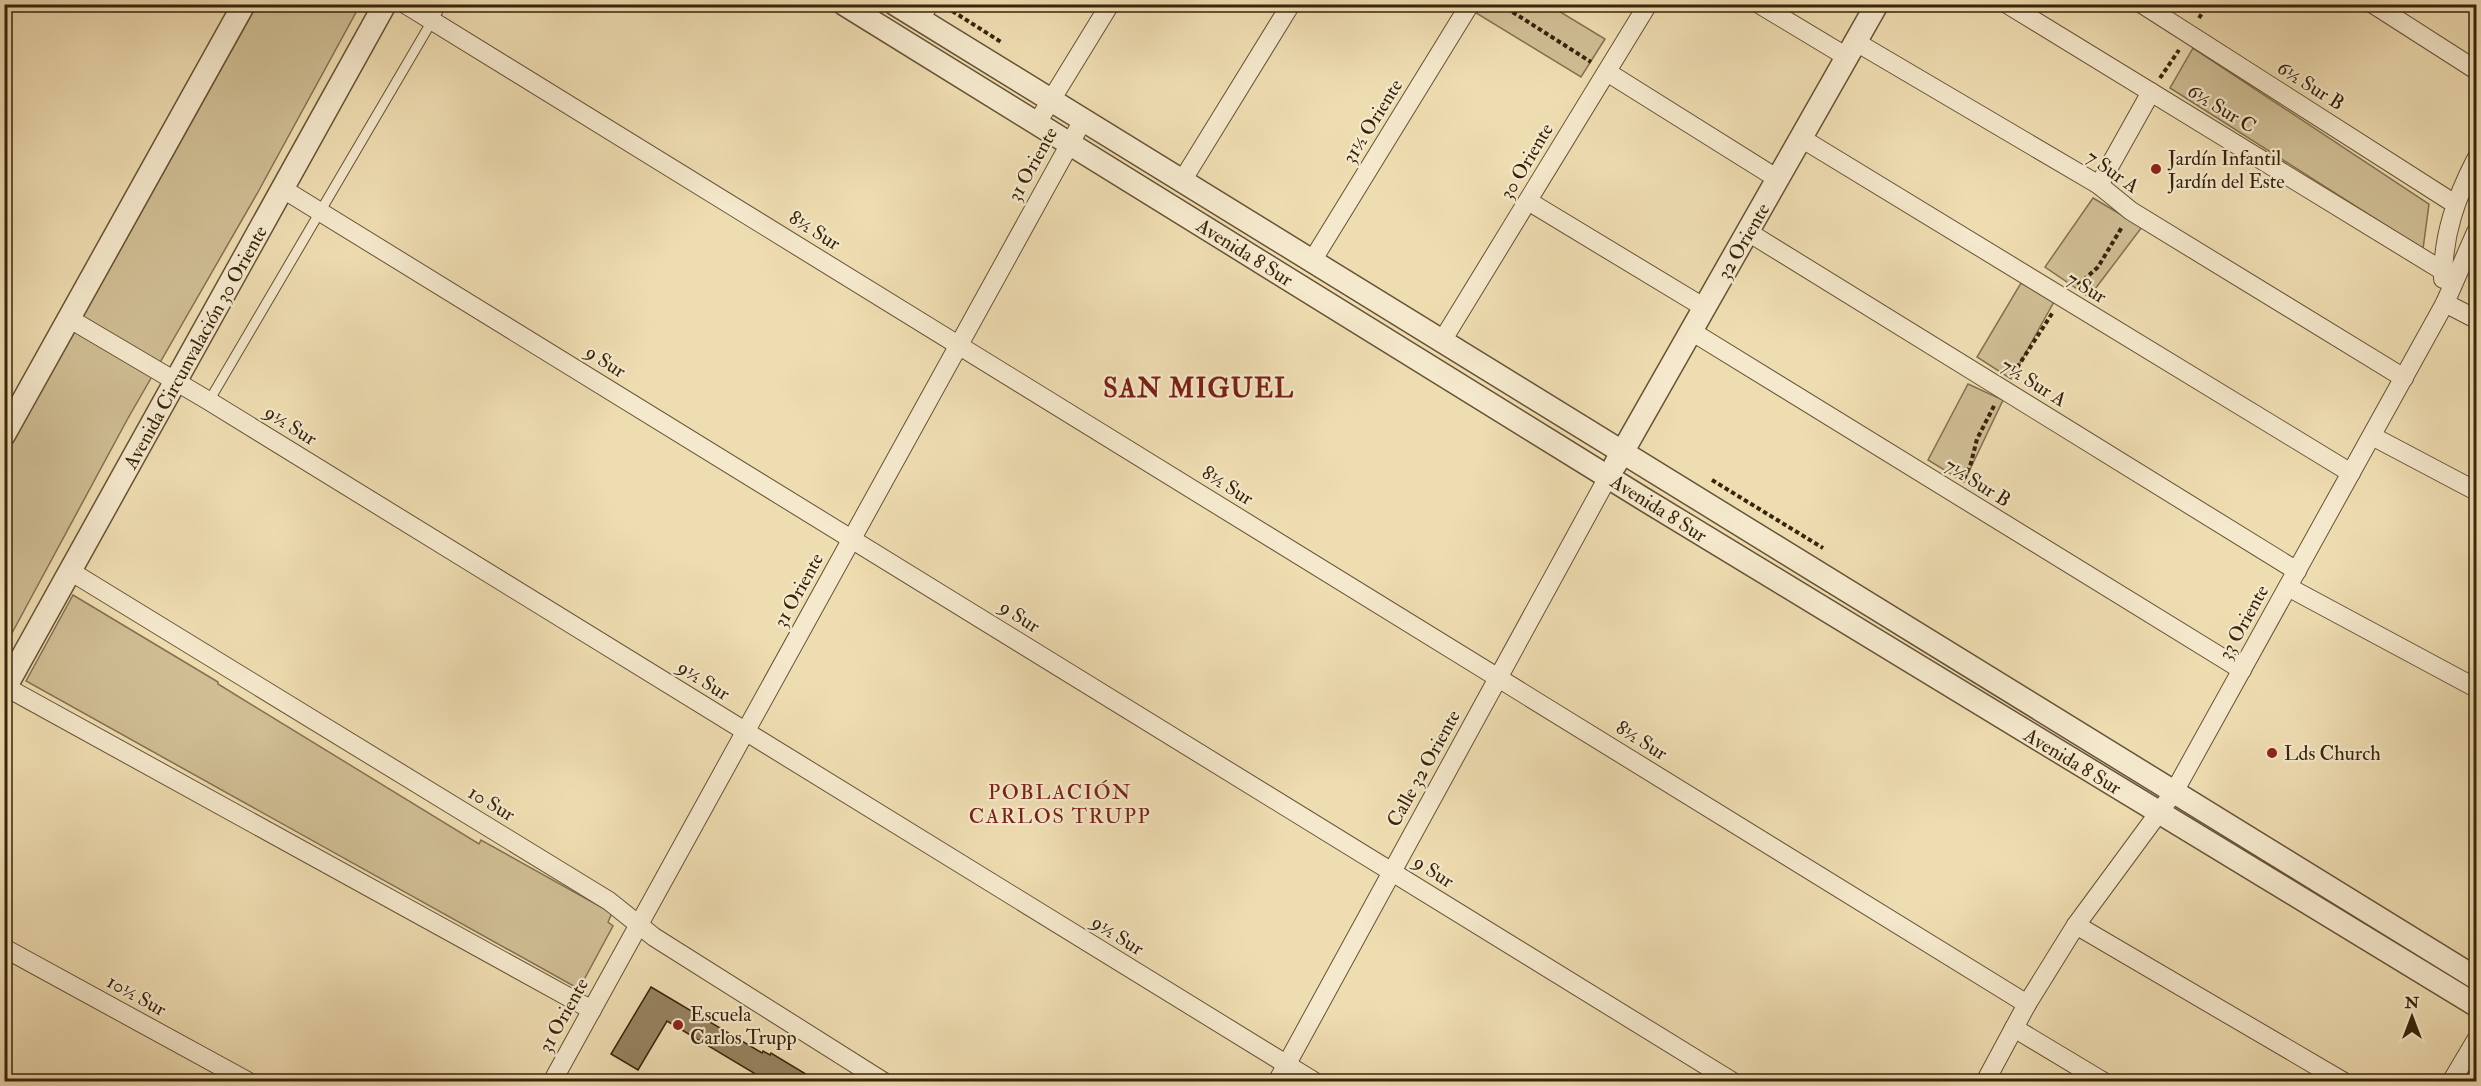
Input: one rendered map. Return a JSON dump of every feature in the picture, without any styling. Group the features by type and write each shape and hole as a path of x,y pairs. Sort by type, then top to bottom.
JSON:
{"street":[{"path":"4,435 244,4"},
{"name":"Avenida Circunvalación 30 Oriente","path":"5,688 385,4"},
{"name":"8½ Sur","path":"405,4 2027,1004"},
{"name":"Avenida 8 Sur","path":"844,4 1608,477 2160,815 2474,998"},
{"name":"Avenida 8 Sur","path":"895,4 924,12 1083,120 2476,978"},
{"name":"31 Oriente","path":"1037,123 1110,4"},
{"path":"1182,181 1291,4"},
{"name":"31½ Oriente","path":"1312,261 1470,4"},
{"name":"30 Oriente","path":"1442,341 1648,4"},
{"name":"7 Sur A","path":"1759,4 1851,49 2099,185 2131,211 2404,378"},
{"name":"32 Oriente","path":"1608,477 1877,4"},
{"name":"6½ Sur C","path":"2007,4 2443,271"},
{"name":"6½ Sur B","path":"2142,4 2455,204"},
{"path":"2373,4 2476,70"},
{"path":"1607,72 1778,179"},
{"path":"2099,185 2151,92"},
{"name":"31 Oriente","path":"552,1082 1083,120"},
{"name":"7 Sur","path":"1801,138 2351,473"},
{"path":"2476,159 2455,204 2445,241 2443,271 2445,303 2476,319"},
{"name":"9 Sur","path":"283,189 1733,1082"},
{"path":"1528,201 1705,308"},
{"name":"7½ Sur A","path":"1748,232 2297,571"},
{"name":"33 Oriente","path":"1985,1082 2027,1004 2076,925 2160,815 2174,792 2445,303 2476,232"},
{"name":"9½ Sur","path":"70,319 209,401 1315,1082"},
{"name":"7½ Sur B","path":"1691,331 2242,670"},
{"path":"2372,436 2476,491"},
{"name":"Calle 32 Oriente","path":"1277,1082 1608,477"},
{"name":"10 Sur","path":"70,571 599,894 664,943 864,1076 884,1082"},
{"path":"2288,587 2476,688"},
{"path":"5,688 592,1010"},
{"path":"2076,925 2344,1082"},
{"name":"10½ Sur","path":"4,948 249,1082"},
{"path":"2014,1029 2104,1082"},
{"path":"2451,1082 2476,1040"}],"lane":[{"path":"209,401 442,4"}],"path":[{"path":"1500,4 1607,72"},
{"path":"1953,493 1966,476 1977,439 2002,390 2063,298 2098,267 2131,211"}],"shaded area":[{"path":"257,5 360,5 258,192 127,420 5,646 5,456"},
{"path":"1463,5 1549,5 1605,39 1581,77"},
{"path":"2193,48 2429,204 2423,249 2170,88"},
{"path":"2093,198 2142,227 2089,297 2045,267"},
{"path":"2021,283 2055,300 2011,379 1977,357"},
{"path":"1968,384 2003,400 1964,482 1928,460"},
{"path":"73,595 479,844 481,840 612,913 608,922 613,926 579,989 26,681"}],"building":[{"path":"651,987 762,1053 763,1051 770,1055 771,1053 819,1082 769,1082 667,1021 638,1070 611,1054"}],"place":[{"name":"Jardín Infantil Jardín del Este","path":"2156,169"},
{"name":"Lds Church","path":"2272,753"},
{"name":"Escuela Carlos Trupp","path":"678,1025"}],"district":[{"name":"SAN MIGUEL","path":"1199,388"},
{"name":"POBLACIÓN CARLOS TRUPP","path":"1060,804"}]}
